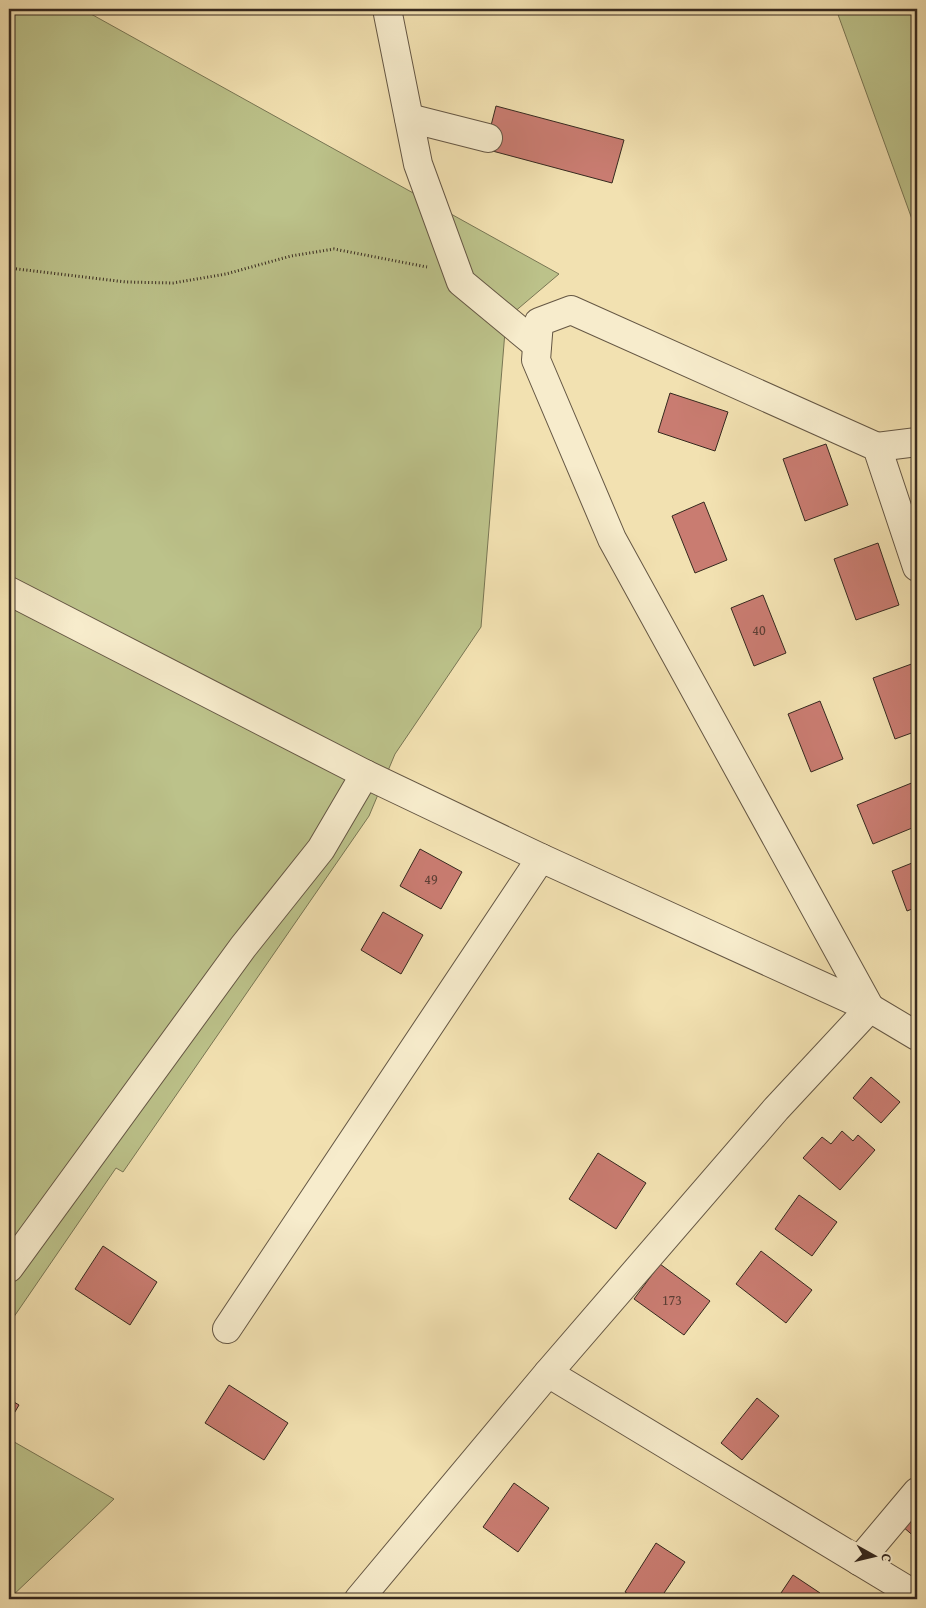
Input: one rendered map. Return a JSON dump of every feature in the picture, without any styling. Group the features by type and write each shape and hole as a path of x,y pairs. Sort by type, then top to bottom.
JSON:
{"street":[{"path":"387,9 418,164 461,282 537,345"},
{"path":"409,118 488,138"},
{"path":"870,1008 612,539 536,360 539,322 571,310 877,447 917,442"},
{"path":"877,447 917,567"},
{"path":"9,591 365,774 541,858 870,1008 917,1036"},
{"path":"9,1268 243,947 321,849 365,774"},
{"path":"227,1329 541,858"},
{"path":"359,1599 548,1373 776,1110 870,1008"},
{"path":"548,1373 917,1596"},
{"path":"859,1561 917,1492"}],"path":[{"path":"9,268 126,282 172,283 226,274 291,256 334,249 434,269 461,282"}],"green space":[{"path":"9,9 82,9 559,274 506,319 481,627 395,754 369,816 123,1172 116,1168 9,1324"},
{"path":"836,9 917,9 917,233"},
{"path":"9,1439 114,1499 9,1599"}],"building":[{"path":"496,106 624,140 612,183 485,149"},
{"path":"670,393 728,412 715,451 658,432"},
{"path":"826,444 848,505 805,521 783,459"},
{"path":"704,502 727,560 695,573 672,516"},
{"path":"878,543 899,605 856,620 834,559"},
{"path":"763,595 786,653 754,666 731,608"},
{"path":"917,662 917,731 895,739 873,678"},
{"path":"820,701 843,759 811,772 788,714"},
{"path":"914,782 917,789 917,826 873,844 857,805"},
{"path":"420,849 462,872 441,909 400,886"},
{"path":"917,861 917,907 907,911 892,871"},
{"path":"383,912 423,935 401,974 361,950"},
{"path":"871,1077 900,1102 881,1123 853,1098"},
{"path":"842,1131 853,1141 858,1135 875,1150 840,1190 803,1158 822,1137 831,1144"},
{"path":"598,1153 646,1183 616,1229 569,1199"},
{"path":"799,1195 837,1222 812,1256 775,1229"},
{"path":"103,1246 157,1282 130,1325 75,1289"},
{"path":"761,1251 812,1290 786,1323 736,1284"},
{"path":"660,1264 710,1301 684,1335 634,1299"},
{"path":"229,1385 288,1423 264,1460 205,1423"},
{"path":"757,1398 779,1416 742,1460 721,1443"},
{"path":"9,1399 19,1405 9,1422"},
{"path":"514,1483 549,1508 518,1552 483,1527"},
{"path":"917,1509 917,1539 902,1526"},
{"path":"656,1543 685,1562 660,1599 636,1599 625,1592"},
{"path":"793,1575 820,1593 816,1599 777,1599"}]}
